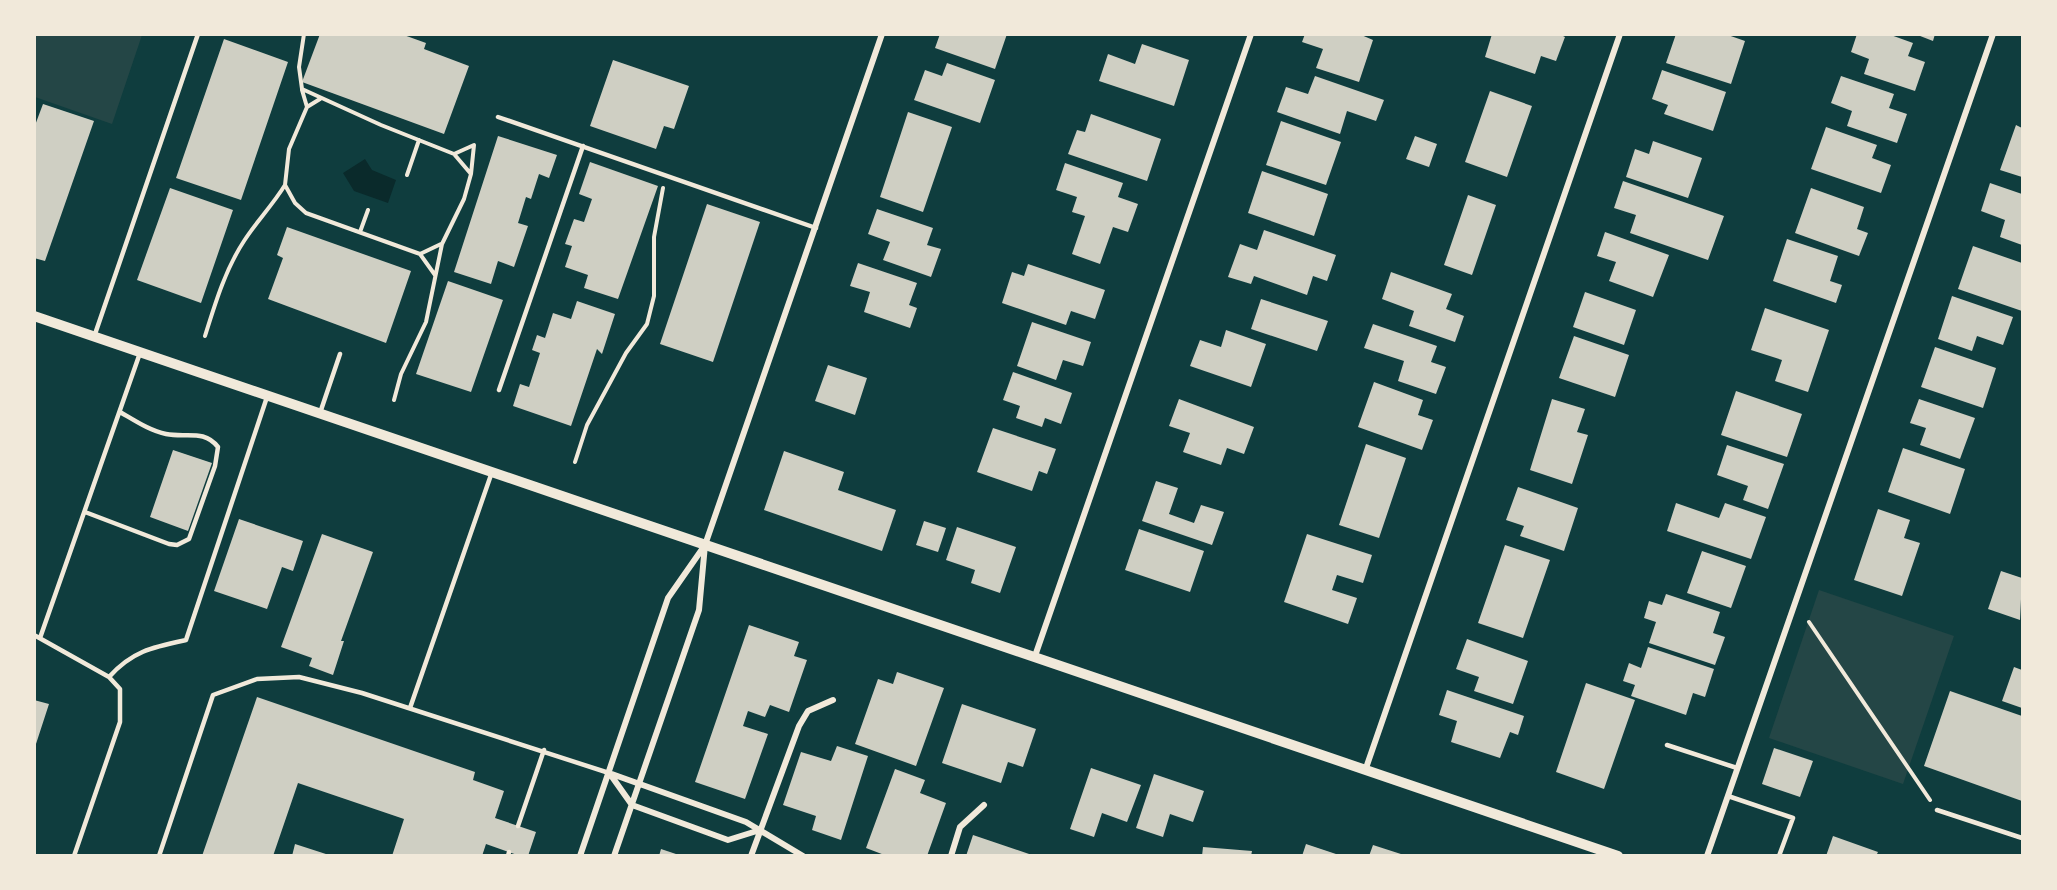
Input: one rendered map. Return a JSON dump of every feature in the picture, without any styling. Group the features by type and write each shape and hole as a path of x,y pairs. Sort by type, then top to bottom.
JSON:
{"street":[{"path":"614,855 699,610 705,545 882,34"},
{"path":"1035,656 1251,34"},
{"path":"1366,768 1620,34"},
{"path":"1707,855 1993,34"},
{"path":"34,316 1618,855"},
{"path":"580,855 668,598 705,545"},
{"path":"751,855 799,726 808,711 833,700"},
{"path":"609,773 746,822 803,855"},
{"path":"609,773 632,805 728,840 760,830"},
{"path":"951,855 960,827 984,805"}],"lane":[{"path":"94,337 198,34"},
{"path":"498,117 816,228"},
{"path":"500,390 583,147"},
{"path":"40,638 141,351"},
{"path":"320,414 340,354"},
{"path":"109,677 122,661 148,649 186,640 267,397"},
{"path":"85,512 162,542 177,545 189,539 212,476 218,447 212,439 195,434 167,434 146,427 120,412"},
{"path":"410,708 492,472"},
{"path":"34,635 109,677 120,689 120,722 74,855"},
{"path":"159,855 213,694 256,679 298,677 410,708 609,773"},
{"path":"1667,745 1737,768"},
{"path":"518,826 544,750"},
{"path":"1728,796 1792,818 1779,855"},
{"path":"1937,810 2022,838"}],"path":[{"path":"304,34 299,67 307,107"},
{"path":"302,89 454,154 471,174"},
{"path":"204,336 221,288 243,242 270,210 285,185 288,150 307,107 321,99"},
{"path":"407,175 419,140"},
{"path":"394,400 401,374 426,322 442,244 464,199 471,174 474,145 454,154"},
{"path":"574,462 587,425 626,352 647,324 654,296 654,237 665,175"},
{"path":"285,185 295,203 306,213 420,254 436,276"},
{"path":"360,232 368,210"},
{"path":"420,254 442,244"},
{"path":"1809,622 1937,810"}],"shaded area":[{"path":"35,34 142,35 112,124 35,97"},
{"path":"365,159 372,170 396,180 388,203 354,191 343,173"},
{"path":"1819,590 1954,636 1903,784 1769,738"}],"building":[{"path":"320,34 401,34 426,43 424,49 469,66 444,134 302,82"},
{"path":"940,34 1007,34 995,69 935,48"},
{"path":"1305,34 1359,34 1373,40 1359,82 1316,68 1323,49 1302,42"},
{"path":"1492,34 1559,34 1565,37 1556,61 1541,56 1535,74 1485,57"},
{"path":"1676,34 1725,34 1745,41 1731,84 1666,63"},
{"path":"1857,34 1888,34 1913,43 1908,56 1925,62 1915,91 1864,74 1869,59 1851,52"},
{"path":"1915,34 1935,34 1933,41"},
{"path":"224,39 288,62 241,200 176,178"},
{"path":"1142,44 1189,60 1174,106 1099,81 1108,54 1135,64"},
{"path":"613,60 689,86 674,129 664,126 656,149 590,126"},
{"path":"947,63 995,80 980,123 914,100 925,70 942,76"},
{"path":"1662,70 1726,92 1713,131 1664,114 1668,105 1652,99"},
{"path":"1315,76 1384,100 1376,121 1347,111 1340,134 1277,112 1286,87 1308,94"},
{"path":"1841,76 1894,94 1889,108 1907,114 1897,143 1847,126 1852,111 1831,103"},
{"path":"1490,91 1532,106 1507,177 1465,162"},
{"path":"43,104 94,121 45,261 34,258 34,128"},
{"path":"908,112 952,127 923,212 880,197"},
{"path":"1091,114 1161,139 1147,181 1068,154 1077,130 1085,132"},
{"path":"1281,121 1341,142 1326,185 1266,165"},
{"path":"2016,125 2022,128 2022,177 2000,170"},
{"path":"1826,127 1877,145 1872,158 1891,165 1881,193 1811,169"},
{"path":"498,136 557,155 549,178 539,174 531,199 526,197 518,223 528,226 514,267 498,261 491,284 454,272"},
{"path":"1415,136 1437,144 1429,167 1406,159"},
{"path":"1653,141 1702,158 1688,198 1626,177 1635,149 1649,154"},
{"path":"590,162 658,186 618,299 584,288 588,275 565,267 572,246 565,244 574,219 584,222 592,199 579,194"},
{"path":"1065,163 1123,183 1118,197 1138,204 1128,232 1113,227 1100,264 1072,254 1085,216 1072,212 1077,197 1056,190"},
{"path":"1262,171 1328,194 1314,236 1248,213"},
{"path":"1623,181 1724,216 1708,260 1630,233 1636,215 1614,208"},
{"path":"1990,183 2022,194 2022,245 2000,237 2005,220 1981,211"},
{"path":"170,188 233,210 201,303 137,280"},
{"path":"1811,188 1864,207 1857,229 1868,233 1859,256 1795,233"},
{"path":"1468,195 1496,205 1472,275 1444,265"},
{"path":"707,204 760,222 713,362 660,344"},
{"path":"877,209 933,228 927,245 941,249 931,277 883,260 890,242 868,234"},
{"path":"287,227 411,271 386,343 268,299 283,258 277,255"},
{"path":"1264,230 1336,255 1327,281 1313,276 1307,295 1254,276 1251,284 1228,277 1240,244 1257,250"},
{"path":"1605,232 1669,255 1653,297 1609,281 1616,262 1597,256"},
{"path":"1787,239 1838,256 1830,281 1842,285 1836,303 1773,281"},
{"path":"1973,246 2022,263 2022,311 1958,289"},
{"path":"858,263 917,283 909,305 917,308 910,328 864,312 870,292 850,286"},
{"path":"1028,264 1105,290 1095,319 1071,311 1066,325 1002,303 1012,272 1024,276"},
{"path":"1391,272 1452,294 1446,309 1464,316 1455,342 1409,326 1414,311 1382,299"},
{"path":"448,281 503,300 471,392 416,374"},
{"path":"1585,292 1636,310 1624,345 1573,327"},
{"path":"1952,296 2013,317 2003,345 1977,336 1972,351 1938,339"},
{"path":"1261,299 1328,321 1317,351 1251,329"},
{"path":"577,301 615,314 602,354 597,349 571,426 513,406 520,384 529,387 540,353 532,350 537,335 545,338 553,313 571,319"},
{"path":"1765,308 1829,330 1808,392 1775,381 1782,360 1751,350"},
{"path":"1032,322 1091,342 1083,366 1063,360 1056,380 1017,366"},
{"path":"1373,324 1437,346 1431,362 1446,367 1436,394 1398,381 1404,361 1364,348"},
{"path":"1226,330 1266,344 1251,387 1190,366 1200,340 1221,347"},
{"path":"1574,336 1629,355 1615,397 1559,378"},
{"path":"1935,347 1996,368 1983,408 1921,387"},
{"path":"828,365 867,378 855,415 815,401"},
{"path":"1013,372 1072,393 1061,424 1045,418 1042,427 1016,418 1020,406 1003,400"},
{"path":"1374,382 1423,400 1418,415 1433,420 1422,450 1358,427"},
{"path":"1736,391 1802,414 1787,457 1721,435"},
{"path":"1179,399 1254,427 1244,454 1227,448 1221,465 1183,452 1190,433 1169,426"},
{"path":"1552,399 1585,409 1577,432 1588,435 1572,484 1530,470"},
{"path":"1919,399 1975,418 1960,459 1920,445 1926,428 1910,423"},
{"path":"993,428 1056,449 1047,474 1039,471 1032,491 977,472"},
{"path":"1366,444 1406,458 1379,538 1339,525"},
{"path":"1727,445 1784,464 1768,509 1743,500 1748,486 1717,475"},
{"path":"1903,448 1965,469 1950,514 1888,492"},
{"path":"173,450 212,463 188,531 150,517"},
{"path":"784,451 844,472 838,490 896,510 882,551 764,510"},
{"path":"1156,481 1178,488 1169,514 1194,523 1201,505 1224,512 1212,545 1142,521"},
{"path":"1518,487 1578,508 1564,551 1520,536 1524,526 1506,520"},
{"path":"1676,503 1719,518 1725,503 1766,517 1751,559 1667,531"},
{"path":"1878,509 1910,520 1904,538 1920,543 1902,596 1854,580"},
{"path":"239,519 303,541 293,571 282,567 267,609 214,591"},
{"path":"924,521 946,528 938,552 916,545"},
{"path":"957,527 1016,547 1000,593 971,583 975,570 946,560"},
{"path":"1139,529 1204,551 1190,592 1125,570"},
{"path":"322,534 373,552 341,641 344,641 333,675 309,666 312,658 281,647"},
{"path":"1307,534 1372,555 1363,583 1337,575 1332,590 1357,598 1348,624 1284,602"},
{"path":"1505,545 1550,560 1523,638 1478,623"},
{"path":"1702,551 1746,566 1731,608 1687,593"},
{"path":"2001,571 2022,578 2020,620 1988,609"},
{"path":"1666,594 1720,612 1713,633 1725,637 1715,665 1649,643 1656,622 1644,618 1649,601 1662,605"},
{"path":"749,625 799,642 794,656 807,660 789,712 770,705 765,717 748,711 743,726 768,734 745,799 695,782"},
{"path":"1467,639 1528,661 1513,704 1474,691 1479,677 1456,669"},
{"path":"1648,647 1714,669 1705,697 1693,693 1686,715 1631,696 1635,685 1623,681 1629,663 1641,668"},
{"path":"2014,667 2022,670 2022,708 2002,701"},
{"path":"897,672 944,688 916,766 855,744 878,679 893,684"},
{"path":"1586,683 1635,700 1604,789 1556,772"},
{"path":"1447,690 1524,716 1518,735 1510,732 1500,758 1451,742 1457,721 1439,715"},
{"path":"1950,691 2022,716 2022,801 1924,766"},
{"path":"257,697 475,772 473,780 504,791 495,818 536,832 528,856 520,856 486,844 482,856 392,856 404,819 298,783 273,856 202,856"},
{"path":"34,700 49,704 35,747 34,747"},
{"path":"962,704 1036,729 1023,767 1008,762 1001,783 942,763"},
{"path":"837,746 868,756 841,840 812,830 816,816 783,805 801,752 831,761"},
{"path":"1774,748 1813,761 1800,797 1762,784"},
{"path":"1091,768 1141,785 1127,822 1102,813 1094,837 1070,829"},
{"path":"895,769 925,780 920,793 946,803 927,856 887,856 866,848"},
{"path":"1154,774 1204,791 1193,822 1170,814 1163,837 1136,828"},
{"path":"973,835 1032,855 1032,856 966,856"},
{"path":"1833,836 1878,852 1876,856 1826,856"},
{"path":"295,844 329,855 329,856 292,856"},
{"path":"1306,844 1339,855 1339,856 1302,856"},
{"path":"1373,845 1404,855 1404,856 1369,856"},
{"path":"1203,847 1252,851 1251,856 1202,856"},
{"path":"661,849 679,855 679,856 659,856"}]}
